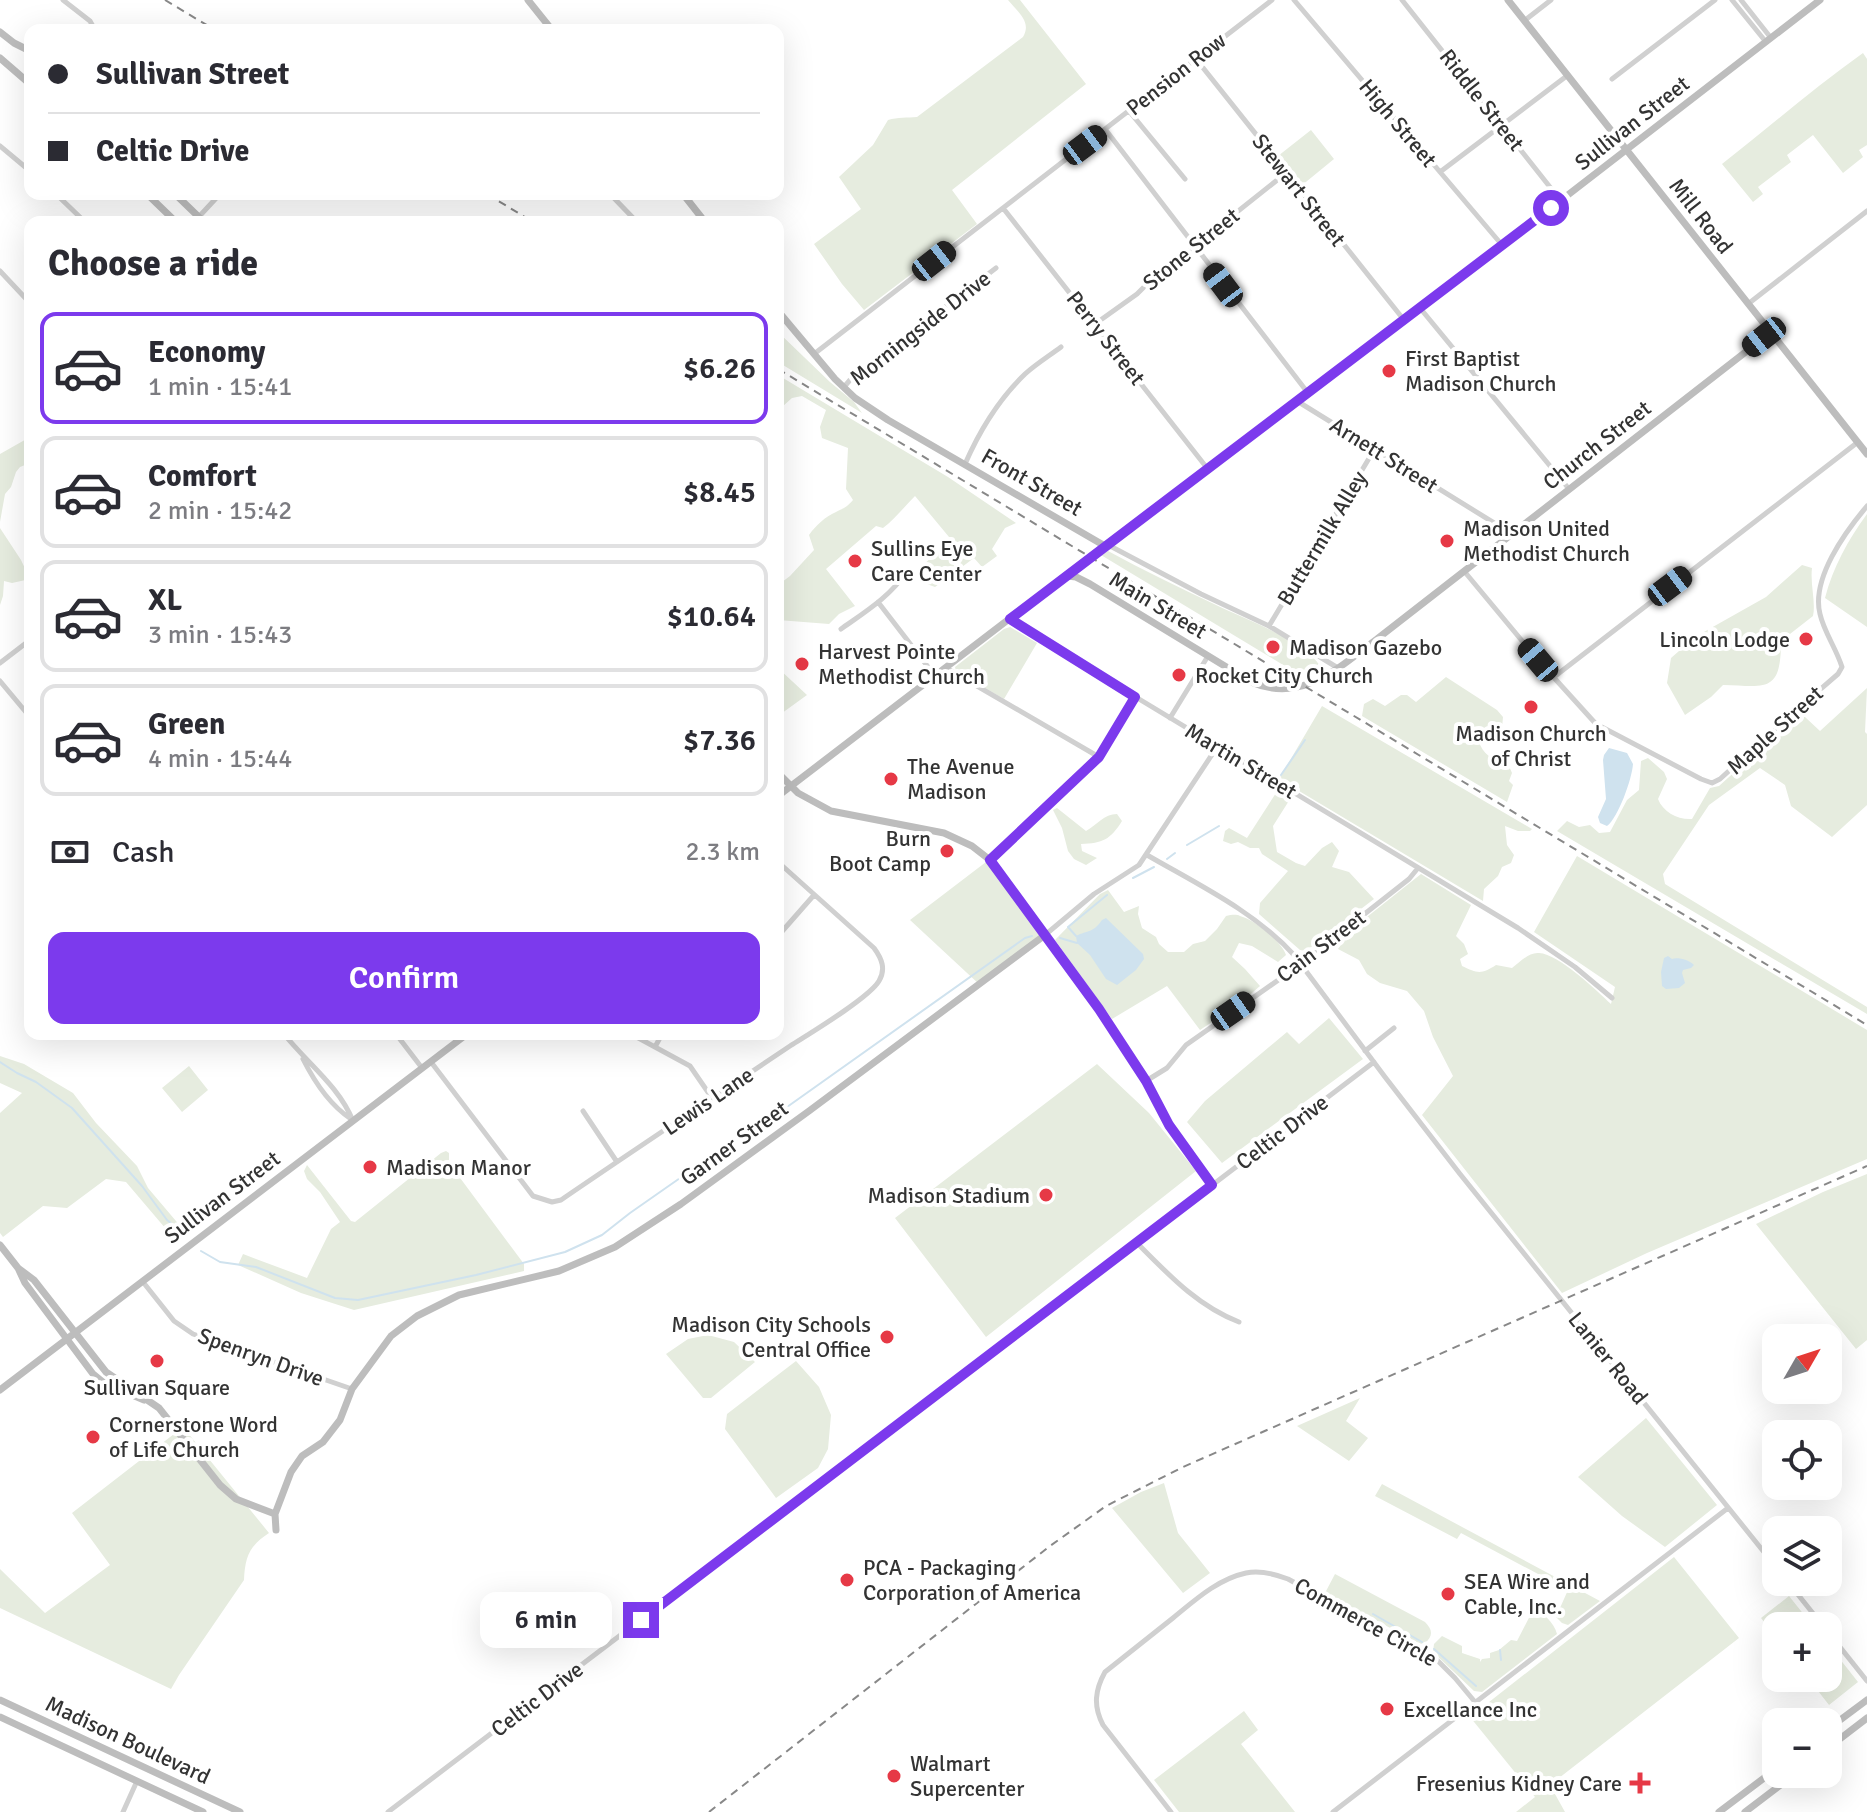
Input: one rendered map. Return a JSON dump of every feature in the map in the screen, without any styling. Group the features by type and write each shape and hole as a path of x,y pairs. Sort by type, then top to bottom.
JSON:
{"street":[{"path":"63,0 92,24"},
{"path":"528,0 547,24"},
{"name":"Pension Row","path":"814,354 1272,0"},
{"name":"High Street","path":"1294,0 1502,245"},
{"name":"Riddle Street","path":"1402,0 1561,201"},
{"name":"Mill Road","path":"1508,0 1867,454"},
{"path":"1524,21 1551,0"},
{"path":"1612,79 1715,0"},
{"path":"1732,0 1768,40"},
{"path":"1741,0 1768,40"},
{"name":"Sullivan Street","path":"784,791 1561,201 1820,0"},
{"path":"0,32 24,48"},
{"path":"0,58 24,79"},
{"name":"Stewart Street","path":"1196,59 1404,320"},
{"path":"1440,172 1568,75"},
{"path":"1129,111 1185,179"},
{"path":"1105,129 1308,393"},
{"path":"0,146 24,166"},
{"name":"Stone Street","path":"1095,324 1137,294 1286,173"},
{"path":"62,200 79,216"},
{"path":"153,200 170,216"},
{"path":"181,200 195,216"},
{"path":"202,216 215,200"},
{"path":"616,200 631,216"},
{"path":"688,200 700,216"},
{"name":"Perry Street","path":"1003,208 1207,469"},
{"path":"1747,304 1867,211"},
{"name":"Morningside Drive","path":"844,387 996,268"},
{"path":"0,271 24,297"},
{"path":"1420,308 1570,490"},
{"name":"Front Street","path":"784,318 855,398 888,420 1105,546 1269,626 1338,668"},
{"name":"Church Street","path":"1338,668 1770,333"},
{"path":"965,464 1016,384 1061,347"},
{"name":"Arnett Street","path":"1297,401 1512,534"},
{"path":"1554,677 1858,442"},
{"name":"Buttermilk Alley","path":"1269,626 1374,450"},
{"name":"Maple Street","path":"1464,571 1596,724 1712,783 1717,782 1838,674 1842,667 1822,621 1817,600 1830,562 1850,527 1867,506"},
{"path":"1084,562 1083,574 1090,584"},
{"path":"841,629 898,585 907,571"},
{"name":"Main Street","path":"1066,576 1090,584 1251,682 1280,690 1304,686 1338,668"},
{"path":"878,602 935,676"},
{"name":"Martin Street","path":"1010,619 1473,900 1575,967 1612,998"},
{"path":"0,663 24,645"},
{"path":"1170,718 1208,656"},
{"path":"945,668 1099,757"},
{"path":"0,681 24,710"},
{"path":"990,860 1099,757 1135,697"},
{"name":"Garner Street","path":"276,1530 275,1514 291,1472 302,1456 323,1442 340,1420 352,1389 391,1336 417,1316 459,1295 559,1271 615,1247 681,1204 1045,935 1094,894 1139,865 1217,747"},
{"path":"784,779 798,793 831,811 944,833 972,846 990,860 1099,1009 1146,1081 1169,1125 1212,1185"},
{"name":"Lanier Road","path":"1147,855 1256,920 1282,941 1492,1213 1762,1550"},
{"name":"Lewis Lane","path":"431,1062 533,1196 552,1202 561,1200 861,998 881,979 882,960 874,948 784,868"},
{"name":"Cain Street","path":"1146,1081 1167,1068 1186,1045 1301,964 1409,879 1418,868"},
{"path":"784,929 814,895"},
{"path":"1365,1051 1394,1028"},
{"path":"289,1040 312,1076 340,1111 353,1121"},
{"path":"401,1040 422,1068"},
{"name":"Sullivan Street","path":"0,1390 459,1040"},
{"path":"642,1040 690,1066 712,1098"},
{"path":"655,1047 659,1040"},
{"name":"Celtic Drive","path":"388,1812 1374,1062"},
{"path":"583,1111 617,1162"},
{"path":"1136,1242 1179,1285 1208,1308 1239,1322"},
{"path":"0,1245 25,1283 71,1336 87,1367 104,1383 159,1408 220,1485 236,1499 275,1514"},
{"name":"Spenryn Drive","path":"143,1282 174,1321 193,1334 352,1389"},
{"path":"1333,1812 1728,1508"},
{"name":"Commerce Circle","path":"1171,1812 1103,1725 1098,1716 1098,1686 1105,1672 1207,1590 1245,1573 1260,1571 1288,1579 1425,1653 1447,1669 1475,1702"},
{"path":"1799,1596 1812,1612"},
{"path":"1842,1650 1867,1681"},
{"name":"Madison Boulevard","path":"0,1700 230,1810 240,1812"},
{"path":"1842,1719 1867,1700"},
{"name":"Madison Boulevard","path":"0,1717 203,1812"},
{"path":"1842,1737 1867,1718"},
{"path":"1719,1812 1762,1780"},
{"path":"123,1812 137,1781"},
{"path":"1745,1812 1777,1788"}],"shaded area":[{"path":"1008,0 1020,0 1086,84 952,190 977,224 864,310 814,244 861,209 839,177 873,145 888,120 917,117 1023,37 1025,22"},
{"path":"1863,53 1867,59 1867,145 1859,150 1863,157 1843,173 1813,135 1787,155 1791,162 1758,187 1763,194 1753,202 1722,164"},
{"path":"1311,130 1334,159 1301,186 1278,156"},
{"path":"784,338 854,402 862,413 784,366"},
{"path":"784,379 948,477 1016,523 1005,528 992,549 997,556 982,567 974,558 935,587 924,583 921,567 935,554 951,550 954,543 915,496 883,528 876,526 826,569 855,606 839,614 829,624 784,620 784,580 814,550 809,535 824,519 853,500 846,489 848,448 822,438 820,427 826,410 802,396 792,398 784,405"},
{"path":"24,440 24,465 16,472 5,494 0,522 0,454"},
{"path":"1867,514 1867,627 1825,598 1842,554"},
{"path":"0,528 24,566 24,580 4,581 0,605"},
{"path":"1108,551 1287,639 1312,656 1320,666 1319,671 1308,680 1101,555"},
{"path":"1802,565 1812,568 1813,616 1781,641 1778,670 1774,678 1760,685 1723,685 1685,715 1667,683 1671,658 1695,637 1766,597"},
{"path":"1010,627 1037,643 1004,699 956,671 955,667"},
{"path":"784,674 807,695 784,712"},
{"path":"1446,677 1503,717 1502,728 1479,742 1491,758 1509,766 1512,773 1509,781 1513,785 1507,802 1362,716 1364,704 1373,699 1385,706 1401,695 1407,695 1416,702"},
{"path":"1867,688 1867,805 1832,837 1791,806 1785,785 1760,768 1709,805 1663,874 1665,884 1867,1007 1867,1014 1557,831 1567,821 1579,827 1590,825 1599,833 1610,832 1627,800 1639,790 1641,761 1648,758 1664,772 1667,779 1658,799 1660,804 1672,814 1692,819 1710,788 1719,786 1798,715 1805,717 1820,731"},
{"path":"1322,706 1532,829 1518,831 1505,826 1507,845 1514,855 1511,863 1502,867 1498,876 1484,889 1483,901 1279,779"},
{"path":"1281,789 1292,796 1273,826 1277,852 1305,866 1332,842 1339,851 1332,867 1349,872 1374,899 1306,951 1300,950 1259,914 1260,903 1288,871 1262,854 1259,848 1223,841 1229,828 1247,838"},
{"path":"1057,808 1086,831 1112,814 1117,814 1122,821 1105,839 1081,844 1082,851 1097,858 1086,865 1074,859 1068,851 1053,810"},
{"path":"1577,856 1867,1030 1867,1159 1647,1253 1562,1293 1422,1115 1453,1076 1424,1011 1407,991 1380,983 1367,974 1359,960 1338,949 1342,943 1338,940 1421,874 1471,905 1456,936 1468,954 1460,959 1462,966 1479,972 1496,965 1512,968 1532,954 1547,955 1577,974 1611,1004 1615,987 1534,932"},
{"path":"986,862 1043,938 980,985 910,920"},
{"path":"1108,890 1124,912 1139,906 1142,928 1156,937 1168,952 1184,952 1193,944 1205,941 1226,916 1235,915 1246,918 1267,932 1286,955 1278,962 1252,946 1239,943 1232,957 1260,986 1200,1030 1167,986 1112,1019 1055,940 1100,894"},
{"path":"1329,1018 1363,1059 1222,1163 1187,1122 1205,1101 1287,1032 1299,1044"},
{"path":"0,1056 24,1064 73,1093 96,1123 137,1166 148,1188 187,1234 177,1242 126,1182 106,1179 67,1208 43,1206 3,1237 0,1233 0,1113 22,1093 0,1083"},
{"name":"Madison Stadium","path":"1097,1064 1149,1113 1196,1171 986,1337 895,1218"},
{"path":"189,1066 208,1090 182,1112 162,1088"},
{"path":"446,1151 449,1153 449,1163 524,1264 524,1271 354,1310 301,1293 238,1265 243,1254 307,1278 331,1229 340,1222 307,1179 304,1171 307,1165 351,1221 355,1222"},
{"path":"1867,1174 1867,1340 1856,1349 1842,1332 1842,1324 1836,1324 1756,1224"},
{"path":"708,1335 734,1342 755,1362 711,1398 703,1398 666,1354 688,1339"},
{"path":"796,1361 819,1387 831,1415 828,1449 818,1468 776,1498 725,1429 727,1414"},
{"path":"1360,1398 1346,1421 1368,1438 1349,1461 1297,1426"},
{"path":"1646,1418 1717,1505 1665,1547 1622,1516 1578,1477"},
{"path":"183,1427 269,1533 253,1548 247,1558 244,1580 171,1689 0,1608 0,1569 45,1613 110,1565 72,1513"},
{"path":"1164,1483 1178,1533 1210,1573 1183,1593 1112,1508"},
{"path":"1382,1484 1600,1601 1568,1625 1562,1623 1556,1617 1568,1590 1461,1533 1457,1539 1375,1496"},
{"path":"1674,1557 1739,1638 1550,1785 1565,1812 1516,1812 1535,1797 1470,1717"},
{"path":"1335,1574 1425,1622 1431,1630 1430,1638 1420,1644 1325,1593"},
{"path":"1789,1596 1802,1612 1769,1612"},
{"path":"1535,1604 1551,1622 1557,1634 1482,1692 1474,1691 1433,1652 1434,1644 1442,1636 1462,1646 1462,1653 1480,1659 1480,1662 1490,1658 1490,1653 1511,1640 1517,1641 1533,1610 1529,1607"},
{"path":"1842,1662 1858,1682 1829,1705 1819,1692 1842,1692"},
{"path":"1244,1711 1258,1730 1241,1744 1295,1812 1179,1812 1154,1780"}],"water":[{"path":"1609,748 1627,753 1633,764 1624,798 1607,826 1600,823 1598,817 1606,799 1603,760"},
{"path":"1106,918 1143,954 1144,959 1117,985 1106,979 1090,955 1077,943 1076,936 1093,929"},
{"path":"1668,956 1694,965 1683,970 1685,983 1679,988 1666,989 1662,986 1661,972 1664,958"}],"waterway":[{"path":"1281,775 1305,740"},
{"path":"1187,845 1219,826"},
{"path":"1167,859 1175,853"},
{"path":"1133,878 1154,867"},
{"path":"1076,936 1068,927 1107,895"},
{"path":"201,1251 220,1262 256,1267 335,1298 358,1300 565,1252 602,1235 1032,936"},
{"path":"1060,938 1077,943"},
{"path":"0,1062 36,1082 72,1108 142,1186 167,1220 186,1235"},
{"path":"1373,1614 1422,1642"},
{"path":"1434,1649 1476,1686"},
{"path":"1500,1650 1501,1660"}],"railway":[{"path":"165,0 205,24"},
{"path":"497,200 523,216"},
{"path":"784,373 1867,1025"},
{"path":"709,1812 1050,1546 1106,1506 1183,1467 1867,1166"}],"place":[{"name":"First Baptist Madison Church","path":"1389,371"},
{"name":"Madison United Methodist Church","path":"1447,541"},
{"name":"Sullins Eye Care Center","path":"855,561"},
{"name":"Lincoln Lodge","path":"1806,639"},
{"name":"Madison Gazebo","path":"1273,647"},
{"name":"Harvest Pointe Methodist Church","path":"802,664"},
{"name":"Rocket City Church","path":"1179,675"},
{"name":"Madison Church of Christ","path":"1531,707"},
{"name":"The Avenue Madison","path":"891,779"},
{"name":"Burn Boot Camp","path":"947,851"},
{"name":"Madison Manor","path":"370,1167"},
{"name":"Madison Stadium","path":"1046,1195"},
{"name":"Madison City Schools Central Office","path":"887,1337"},
{"name":"Sullivan Square","path":"157,1361"},
{"name":"Cornerstone Word of Life Church","path":"93,1437"},
{"name":"PCA - Packaging Corporation of America","path":"847,1580"},
{"name":"SEA Wire and Cable, Inc.","path":"1448,1594"},
{"name":"Excellance Inc","path":"1387,1709"},
{"name":"Walmart Supercenter","path":"894,1776"},
{"name":"Fresenius Kidney Care","path":"1640,1783"}],"route":[{"path":"641,1620 1212,1185 1169,1125 1146,1081 1099,1009 990,860 1099,757 1135,697 1010,619 1551,208"}]}
